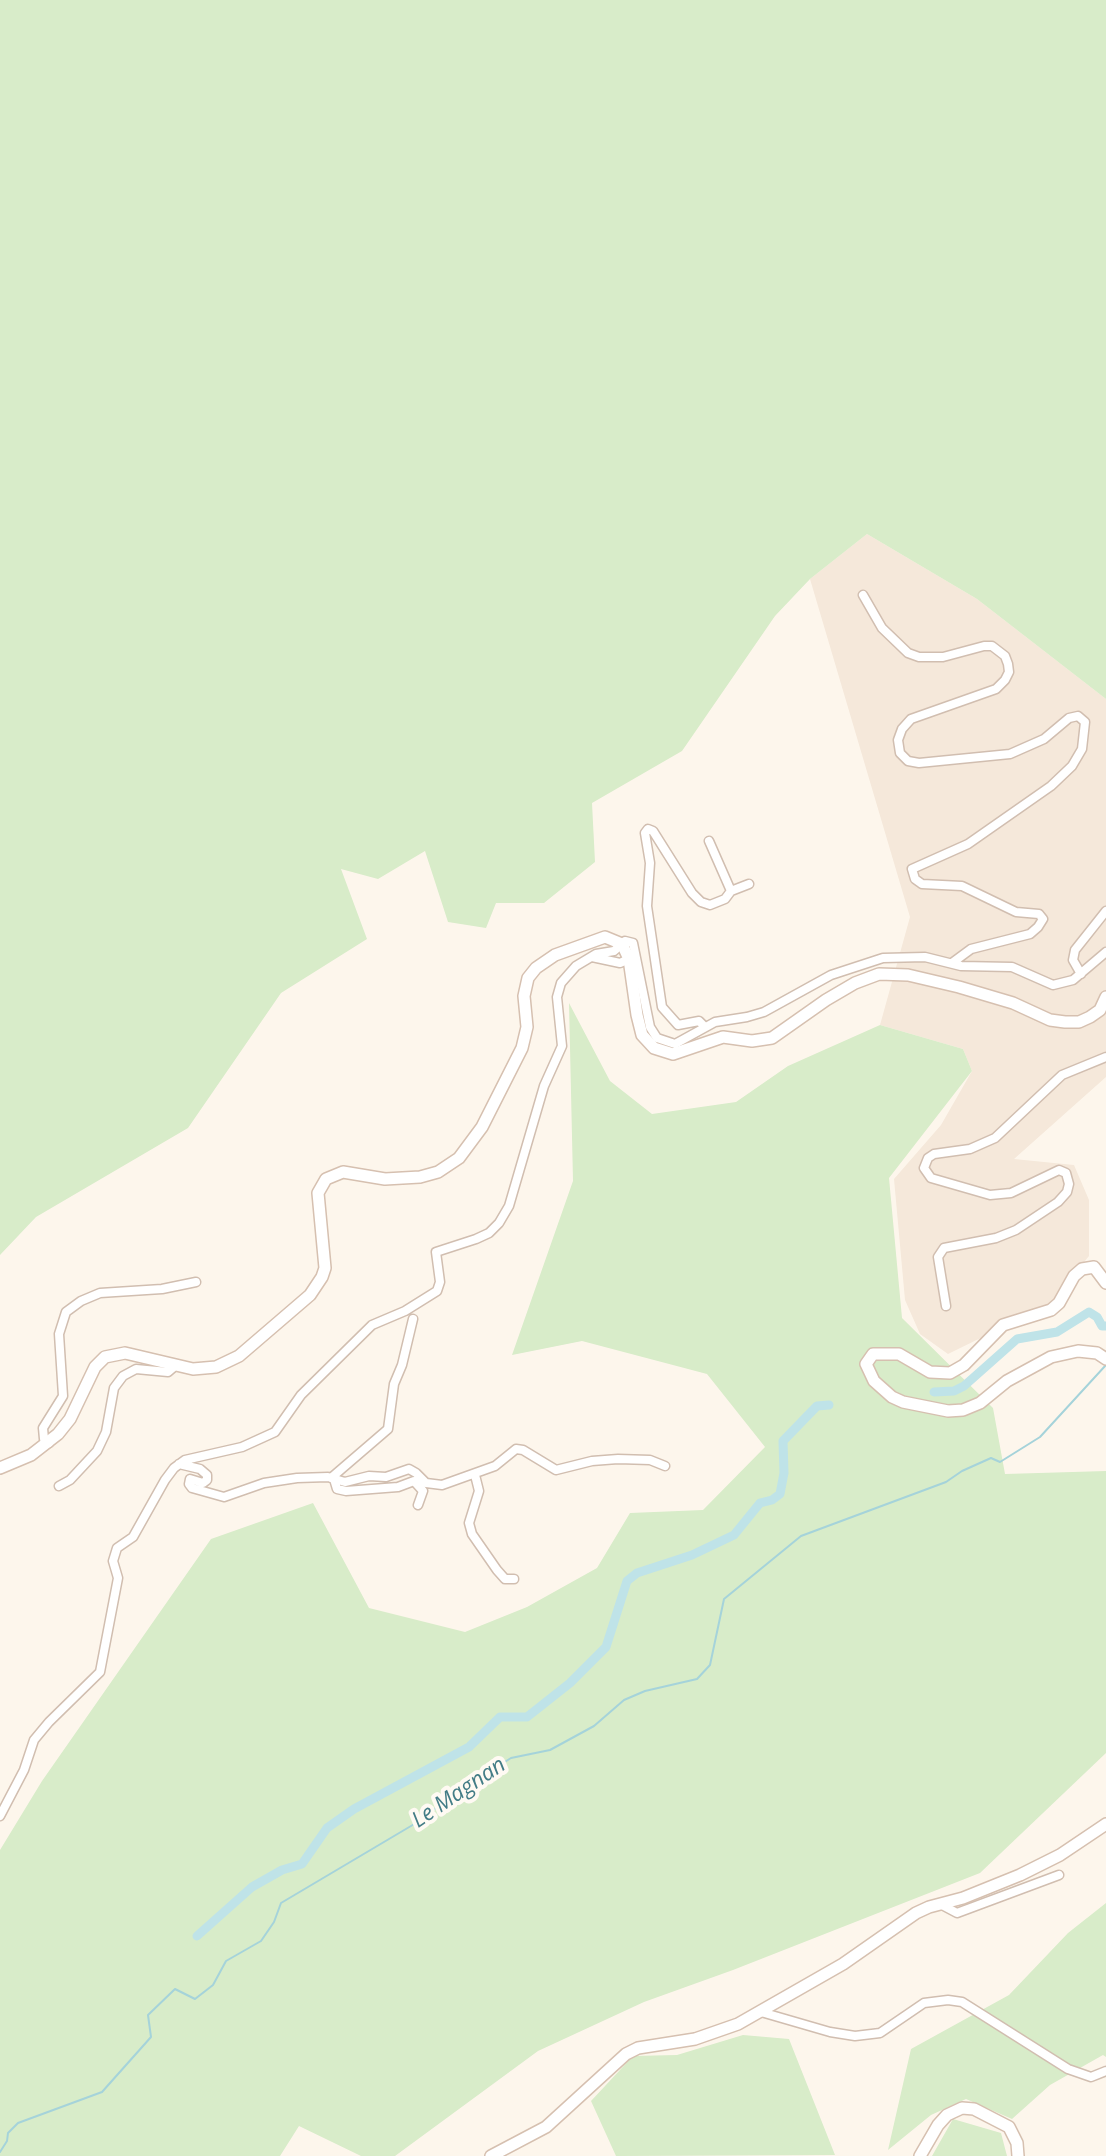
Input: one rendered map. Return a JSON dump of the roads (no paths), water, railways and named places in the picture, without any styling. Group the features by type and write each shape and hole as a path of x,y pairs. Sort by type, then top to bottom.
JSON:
{"street":[{"path":"863,595 882,628 908,653 919,657 943,657 992,646 1005,656 1008,664 1009,672 996,689 911,719 898,740 900,753 908,761 919,763 1010,754 1044,739 1069,718 1078,716 1085,722 1082,749 1072,766 1051,786 968,844 912,869 915,879 922,884 962,886 1016,912 1039,914 1043,919 1030,934 971,949 952,963"},
{"path":"705,1027 699,1021 678,1025 662,1007 647,906 650,863 646,830 656,834 679,876 698,900 716,903 731,891 749,884"},
{"path":"709,841 731,891"},
{"path":"1081,974 1073,960 1075,950 1106,911"},
{"path":"0,1468 23,1460 49,1443 70,1419 95,1367 105,1357 125,1353 175,1366 208,1369 232,1361 252,1346 317,1287 324,1273 318,1193 326,1179 343,1172 385,1179 420,1177 438,1172 459,1158 482,1127 522,1048 527,1027 524,990 533,971 555,955 600,939 610,938 622,944 629,959 642,1035 654,1048 673,1054 723,1037 752,1041 772,1038 826,1000 855,983 879,974 908,975 959,987 1013,1003 1050,1020 1065,1022 1079,1022 1090,1017 1100,1010 1106,997"},
{"path":"0,1816 24,1770 34,1740 100,1672 118,1578 113,1561 117,1548 133,1537 165,1480 179,1464 242,1447 275,1432 297,1400 372,1325 405,1311 437,1291 440,1282 436,1252 489,1233 499,1223 509,1206 544,1086 562,1046 557,997 561,983 576,966 592,957 611,953 629,941 636,947 646,1017 657,1038 669,1043 682,1042 723,1019 764,1012 831,975 883,958 925,957 952,963 1012,967 1053,985 1073,980 1106,952"},
{"path":"592,957 620,963 629,959"},
{"path":"606,961 632,974"},
{"path":"946,1306 938,1262 941,1251 951,1245 996,1238 1016,1230 1058,1202 1067,1192 1069,1184 1066,1173 1059,1170 1011,1193 990,1195 931,1178 924,1168 928,1158 934,1154 970,1149 995,1138 1062,1075 1106,1057"},
{"path":"1106,1283 1094,1267 1082,1269 1051,1310 1010,1320 964,1365 950,1373 930,1372 899,1354 873,1354 866,1364 874,1381 892,1397 948,1411 963,1410 980,1403 1007,1381 1051,1357 1078,1351 1097,1353 1106,1358"},
{"path":"49,1443 44,1439 43,1428 63,1396 59,1334 66,1312 100,1293 162,1289 196,1282"},
{"path":"332,1479 388,1429 394,1384 413,1319"},
{"path":"59,1486 70,1480 97,1451 106,1432 114,1388 123,1376 136,1369 168,1372 175,1366"},
{"path":"179,1464 200,1469 207,1475 205,1482 190,1479 192,1488 224,1497 264,1483 297,1478 345,1482 369,1476 386,1477 409,1469 426,1483 442,1485 495,1466 516,1449 556,1470 592,1461 618,1459 650,1460 665,1466"},
{"path":"475,1475 479,1491 470,1520 472,1534 505,1579 514,1579"},
{"path":"332,1479 337,1489 346,1491 398,1487 414,1481 423,1491 418,1505"},
{"path":"491,2156 546,2127 626,2054 638,2048 695,2039 722,2031 843,1964 916,1913 963,1898 1060,1855 1106,1824"},
{"path":"940,1904 957,1913 1059,1875"},
{"path":"761,2012 855,2036 880,2033 924,2003 962,2002 1068,2069 1091,2077 1106,2071"},
{"path":"920,2156 938,2125 947,2115 962,2108 974,2109 1009,2127 1017,2143 1018,2156"}],"waterway":[{"path":"934,1392 954,1391 964,1386 1017,1339 1057,1332 1089,1312 1097,1317 1102,1326 1106,1326"},
{"name":"Le Magnan","path":"0,2152 8,2133 18,2123 102,2092 151,2037 148,2015 175,1989 195,1999 213,1985 226,1961 261,1941 274,1922 281,1903 416,1823 511,1758 550,1750 594,1726 624,1700 645,1691 697,1679 710,1665 724,1599 801,1536 946,1482 991,1458 1000,1462 1040,1437 1106,1365"},
{"path":"197,1936 252,1887 282,1870 302,1864 327,1828 354,1809 469,1747 500,1717 527,1717 570,1683 606,1647 627,1581 637,1573 692,1555 734,1535 760,1503 780,1494 784,1473 783,1441 817,1406 829,1405"}]}
